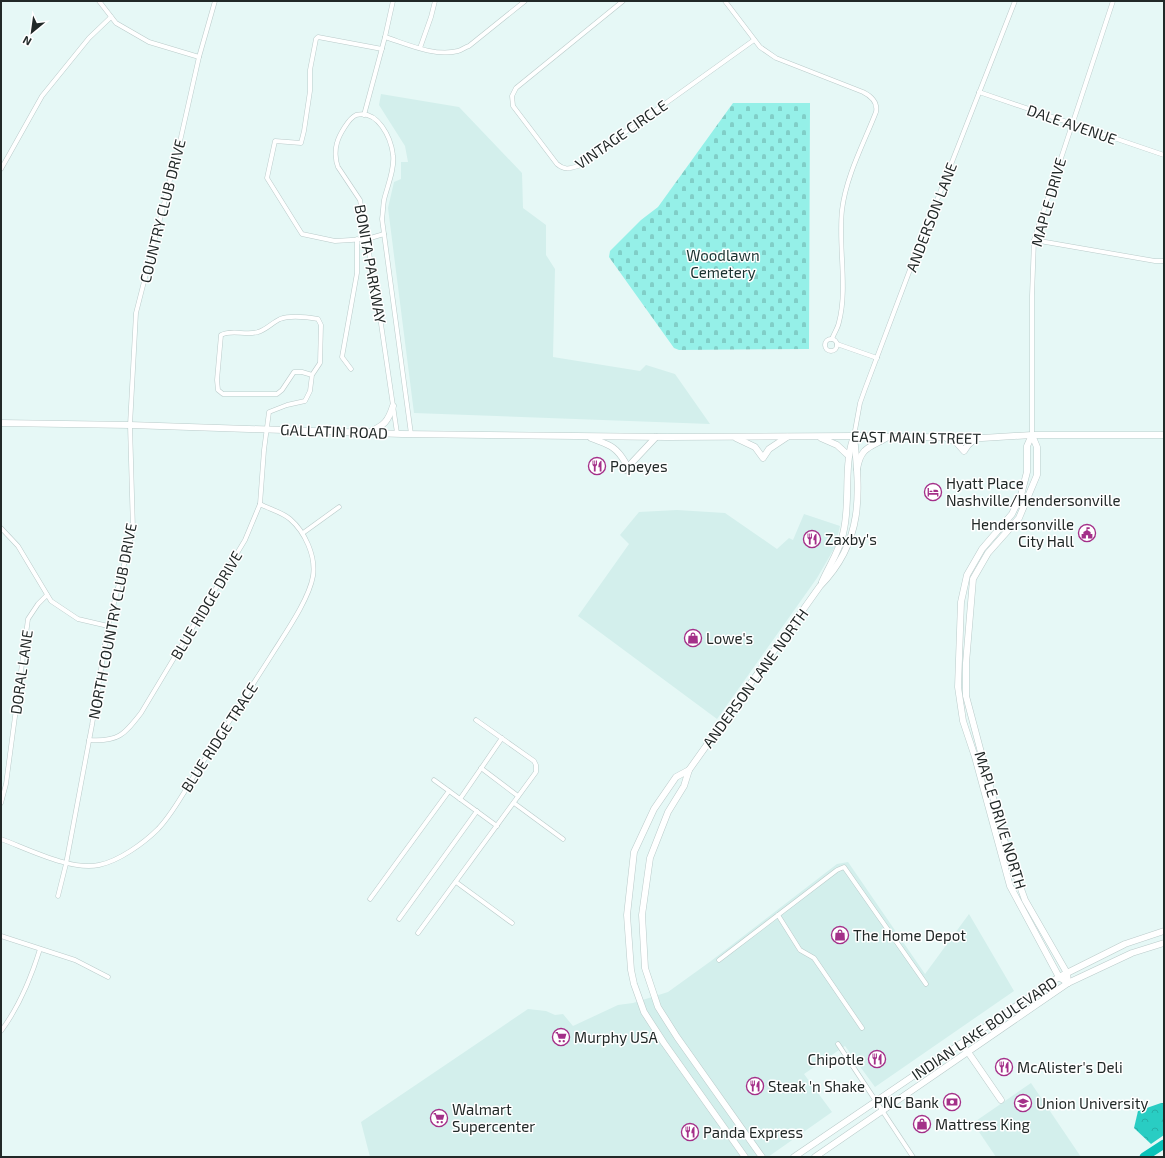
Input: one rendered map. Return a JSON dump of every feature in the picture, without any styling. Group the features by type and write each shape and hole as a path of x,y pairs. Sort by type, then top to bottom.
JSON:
{"street":[{"path":"99,1 116,23 149,42 199,57"},
{"name":"COUNTRY CLUB DRIVE","path":"130,425 136,313 181,137 199,57 215,1"},
{"path":"364,115 382,50 393,1"},
{"path":"420,48 435,1"},
{"path":"385,37 420,48 444,53 459,51 469,46 525,1"},
{"name":"VINTAGE CIRCLE","path":"623,1 516,88 512,96 513,106 557,164 562,168 567,169 578,166 754,40"},
{"path":"725,1 760,47 776,58 863,92 872,98 876,105 876,112 844,197 841,220 841,311 839,323 832,339"},
{"name":"ANDERSON LANE","path":"854,436 860,404 877,358 1015,1"},
{"name":"MAPLE DRIVE","path":"1032,435 1032,296 1034,240 1113,1"},
{"path":"1,169 42,96 90,38 111,17"},
{"path":"382,50 318,37 316,39 310,70 310,91 301,144 275,141 267,178 302,234 335,241 367,239 384,234"},
{"name":"DALE AVENUE","path":"979,92 1164,155"},
{"name":"BONITA PARKWAY","path":"397,433 380,317 360,200 336,162 337,142 346,125 354,116 364,115 372,117 381,125 390,137 394,156 384,201 382,219 411,434"},
{"path":"351,368 342,357 358,273 357,239"},
{"path":"1034,240 1155,261 1164,261"},
{"path":"305,317 318,319 321,325 320,363 312,375 302,372 294,372 282,390 277,394 222,394 218,390 217,380 221,334 227,332 259,332 281,319 286,318 305,317"},
{"path":"832,339 836,341 837,344 877,358"},
{"path":"832,339 825,341 825,349 830,352 833,351 836,349 837,344"},
{"name":"BLUE RIDGE DRIVE","path":"89,740 103,741 118,737 129,728 141,713 245,540 260,504 266,429 269,412 305,400 310,391 312,375"},
{"path":"370,432 385,424 393,406"},
{"name":"GALLATIN ROAD","path":"1,423 130,425 411,434 667,438"},
{"name":"NORTH COUNTRY CLUB DRIVE","path":"58,896 66,864 89,740 108,626 132,530 130,425"},
{"name":"EAST MAIN STREET","path":"667,438 889,436 976,438 1032,435 1164,435"},
{"name":"MAPLE DRIVE NORTH","path":"1032,435 1027,446 1027,472 1021,495 1012,514 982,549 967,575 961,602 959,697 963,721 1004,850 1026,900 1067,973 1068,984"},
{"name":"MAPLE DRIVE NORTH","path":"1032,435 1038,447 1037,475 1019,518 988,553 973,579 968,628 966,696 982,755 1004,850 1010,886 1059,977 1068,984"},
{"path":"587,436 613,447 626,462"},
{"path":"735,437 755,447 763,458 769,448 787,436"},
{"path":"818,436 837,445 849,456"},
{"name":"ANDERSON LANE NORTH","path":"820,586 828,568 836,556 844,534 849,456 854,436"},
{"name":"ANDERSON LANE NORTH","path":"762,1157 704,1076 658,1007 645,968 642,914 650,858 668,812 684,786 689,770 820,586 831,575 847,549 855,520 858,492 854,436"},
{"path":"857,469 859,458 862,453 889,436"},
{"path":"625,470 656,437"},
{"path":"944,437 956,442 964,451 976,438"},
{"name":"BLUE RIDGE TRACE","path":"1,839 66,864 82,866 100,865 144,841 165,820 210,752 294,618 310,587 313,575 312,559 303,533 289,518 260,504"},
{"path":"303,533 339,507"},
{"path":"1012,514 1019,518"},
{"path":"1,528 18,546 51,601 78,619 108,626"},
{"path":"982,549 988,553"},
{"name":"DORAL LANE","path":"1,803 6,784 28,619 38,604 48,595"},
{"path":"960,627 968,628"},
{"path":"959,697 966,696"},
{"path":"418,933 536,772 536,765 534,761 476,720"},
{"path":"460,799 502,738"},
{"path":"974,757 982,755"},
{"path":"481,768 518,796"},
{"name":"ANDERSON LANE NORTH","path":"689,770 676,777 654,809 634,852 627,915 631,970 634,984 644,1012 664,1043 745,1157"},
{"path":"434,780 497,826"},
{"path":"370,899 449,791"},
{"path":"514,803 563,839"},
{"path":"399,919 477,811"},
{"path":"719,960 837,870 844,867 926,984"},
{"path":"456,882 512,923"},
{"path":"1018,903 1026,900"},
{"path":"778,915 800,950 814,958 862,1028"},
{"name":"INDIAN LAKE BOULEVARD","path":"794,1157 1059,977 1125,944 1164,931"},
{"path":"1,936 75,960 108,977"},
{"name":"INDIAN LAKE BOULEVARD","path":"815,1157 1068,984 1132,953 1164,943"},
{"path":"1,1031 8,1022 21,997 40,949"},
{"path":"838,1044 913,1157"},
{"path":"960,1044 968,1052 1001,1100"}],"shaded area":[{"path":"381,94 459,107 522,173 523,208 546,225 546,255 555,269 553,357 640,371 646,365 675,374 710,424 414,413 388,208 394,182 401,179 401,162 408,162 405,146 379,105"},
{"path":"677,510 725,513 777,549 789,538 793,540 804,514 840,526 835,547 817,578 717,719 578,616 629,544 620,535 639,512"},
{"path":"848,862 925,974 969,914 1014,991 875,1087 845,1046 804,1074 832,1112 768,1157 370,1157 361,1122 528,1009 546,1011 555,1015 563,1014 573,1026 618,1005 633,1003 668,992 711,961 837,864"},
{"name":"Union University","path":"1031,1083 1081,1157 996,1157 973,1123"}],"green space":[{"name":"Woodlawn Cemetery","path":"733,103 810,103 809,349 679,350 674,348 609,257 610,251 641,220 658,207"},
{"path":"1164,1103 1164,1135 1151,1144 1134,1128 1138,1111"}],"waterway":[{"path":"1144,1157 1164,1144"}],"place":[{"name":"Popeyes","path":"597,466"},
{"name":"Hyatt Place Nashville/Hendersonville","path":"933,492"},
{"name":"Hendersonville City Hall","path":"1087,533"},
{"name":"Zaxby's","path":"812,539"},
{"name":"Lowe's","path":"693,638"},
{"name":"The Home Depot","path":"840,935"},
{"name":"Murphy USA","path":"561,1037"},
{"name":"Chipotle","path":"877,1059"},
{"name":"McAlister's Deli","path":"1004,1067"},
{"name":"Steak 'n Shake","path":"755,1086"},
{"name":"PNC Bank","path":"952,1102"},
{"name":"Union University","path":"1023,1103"},
{"name":"Walmart Supercenter","path":"439,1118"},
{"name":"Mattress King","path":"922,1124"},
{"name":"Panda Express","path":"690,1132"}]}
